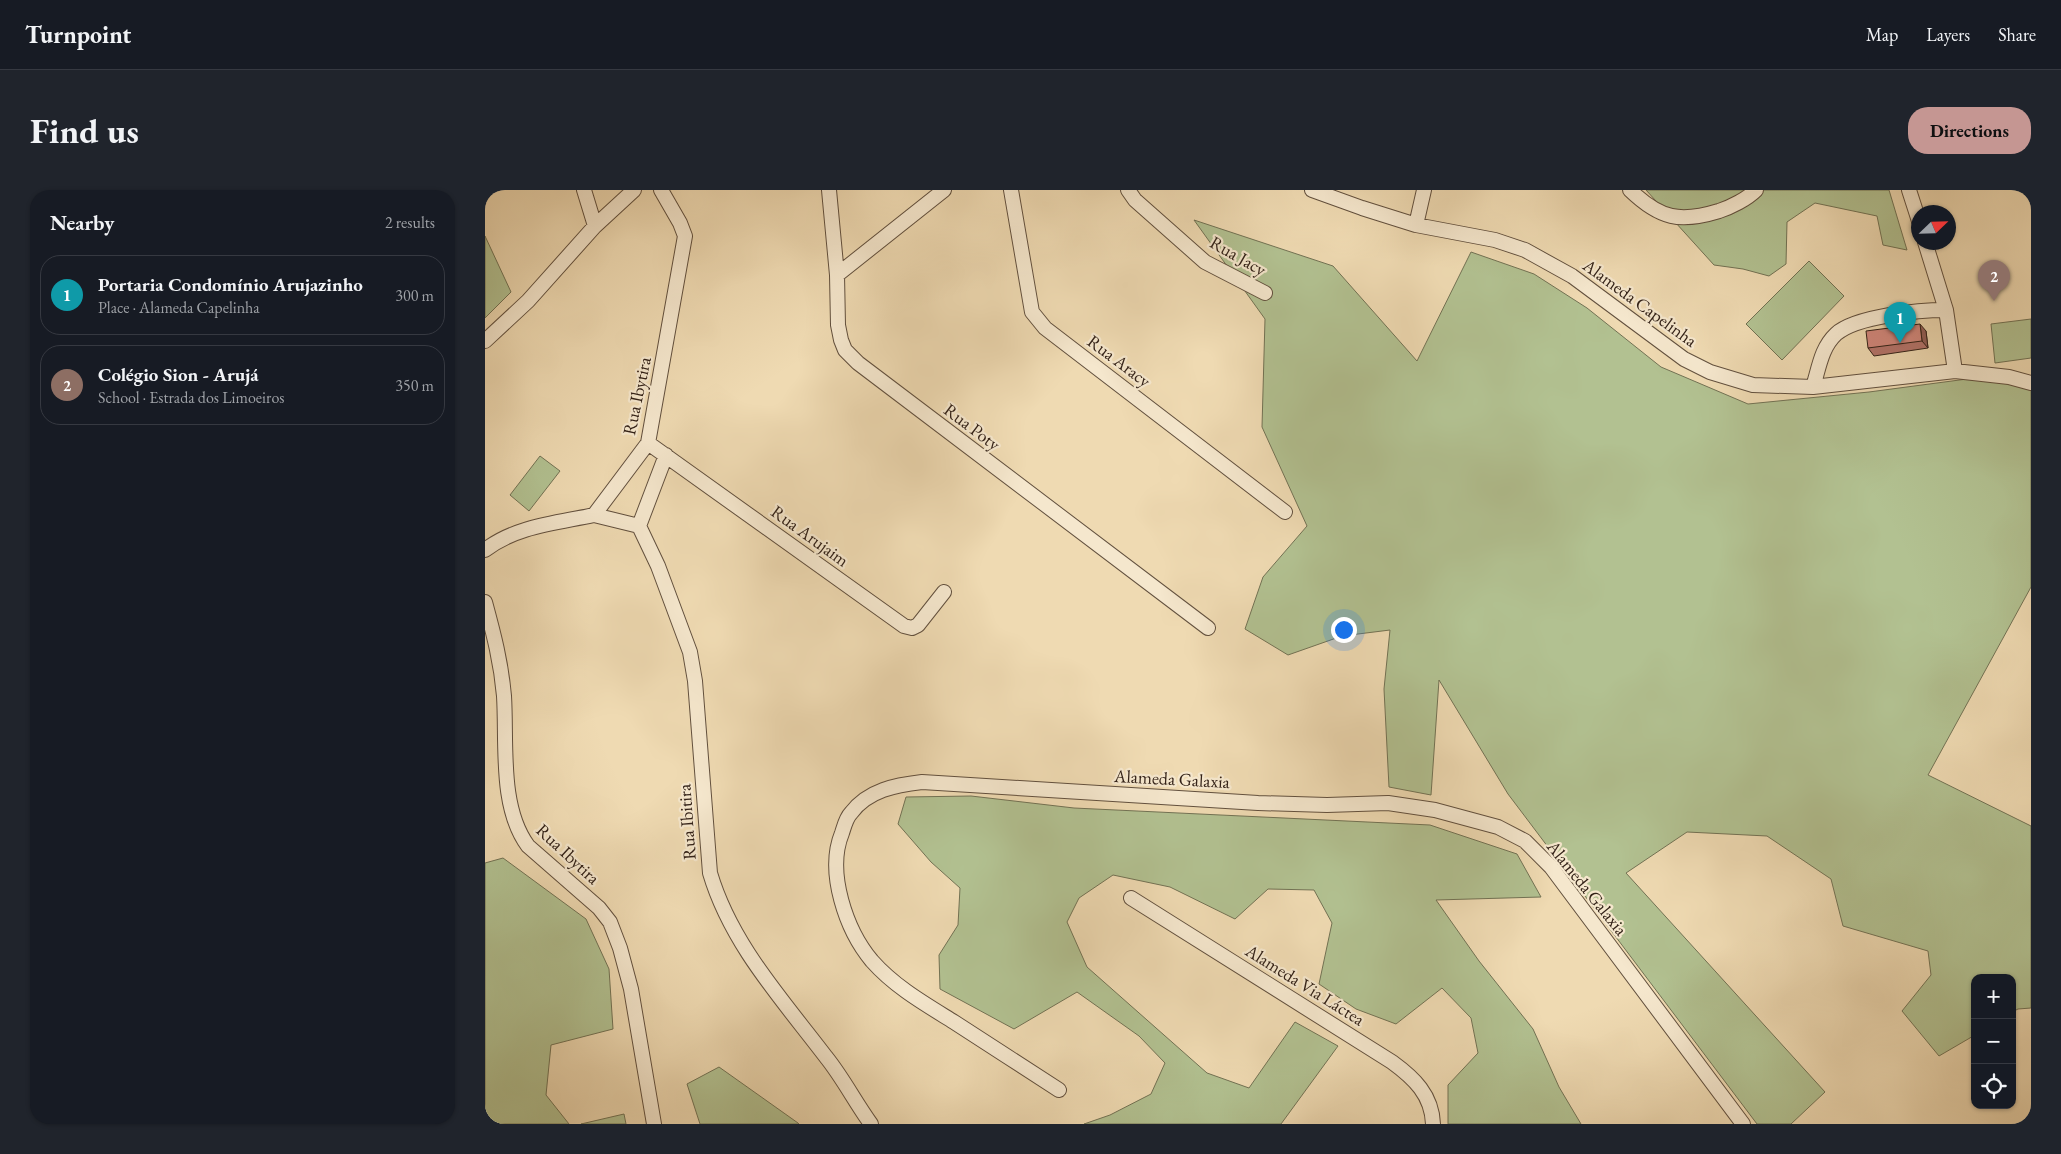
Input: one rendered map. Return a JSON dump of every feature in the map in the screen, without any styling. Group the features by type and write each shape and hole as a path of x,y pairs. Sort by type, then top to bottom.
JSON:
{"street":[{"path":"584,190 595,226"},
{"path":"485,341 527,301 595,226 633,190"},
{"name":"Rua Ibytira","path":"595,515 649,443 685,236 680,223 661,190"},
{"name":"Rua Poty","path":"829,190 837,275 838,324 845,350 858,364 1208,628"},
{"path":"837,275 944,190"},
{"name":"Rua Aracy","path":"1011,190 1032,312 1045,328 1285,512"},
{"name":"Rua Jacy","path":"1128,190 1135,200 1205,262 1265,293"},
{"name":"Alameda Capelinha","path":"1312,190 1416,225 1495,240 1533,254 1572,276 1685,359 1710,372 1753,385 1813,387 1955,370 2009,377 2031,383"},
{"path":"1416,225 1423,190"},
{"path":"1630,190 1643,203 1663,214 1679,218 1697,218 1727,208 1757,190"},
{"path":"1909,190 1914,205"},
{"path":"1927,250 1946,310 1955,370"},
{"path":"1813,387 1821,355 1837,334 1849,325 1880,317 1931,310 1946,310"},
{"name":"Rua Arujaim","path":"649,443 904,626 912,628 918,625 944,592"},
{"path":"485,550 497,541 521,530 595,515 639,526 666,456"},
{"name":"Rua Ibitira","path":"639,526 658,566 690,652 695,681 710,873 717,898 742,944 773,990 839,1073 871,1124"},
{"name":"Rua Ibytira","path":"485,602 499,653 504,697 509,790 514,821 520,836 529,846 599,908 610,922 620,948 631,989 654,1124"},
{"path":"485,656 499,653"},
{"name":"Alameda Galaxia","path":"1059,1090 902,988 872,960 855,933 841,900 835,867 837,844 850,813 868,796 896,785 922,782 1258,803 1327,805 1388,803 1435,810 1498,827 1525,841 1551,867 1743,1124"},
{"name":"Alameda Via Láctea","path":"1131,898 1413,1077 1425,1094 1433,1113 1433,1124"}],"green space":[{"path":"1646,190 1889,190 1907,250 1883,245 1877,216 1815,203 1787,222 1786,264 1769,276 1743,269 1714,265"},
{"path":"1194,220 1333,266 1417,361 1471,252 1534,274 1587,308 1661,367 1748,404 1869,392 1967,379 2031,388 2031,587 1928,775 2031,826 2031,1008 2016,1010 2016,974 1971,974 1971,1037 1939,1056 1902,1011 1931,975 1928,951 1843,926 1831,879 1767,836 1687,832 1626,873 1825,1092 1791,1124 1757,1124 1508,794 1439,680 1431,795 1389,787 1384,689 1390,630 1342,636 1288,655 1245,629 1263,577 1307,526 1262,427 1265,319"},
{"path":"485,236 511,292 485,318"},
{"path":"1809,261 1844,296 1782,360 1746,324"},
{"path":"2031,319 2031,358 1995,363 1991,324"},
{"path":"540,456 560,471 529,511 510,495"},
{"path":"971,796 1074,808 1430,825 1517,854 1541,897 1436,900 1479,961 1533,1029 1559,1087 1581,1124 1448,1124 1448,1085 1478,1053 1471,1018 1442,988 1396,1024 1356,1009 1319,984 1332,923 1314,890 1268,889 1235,919 1170,887 1113,875 1079,898 1067,922 1087,967 1207,1073 1249,1088 1295,1022 1338,1046 1281,1124 1084,1124 1110,1115 1151,1094 1165,1063 1139,1036 1077,992 1014,1029 940,989 939,955 958,925 960,888 931,862 898,824 906,797"},
{"path":"503,858 586,919 609,969 613,1029 551,1045 546,1095 569,1124 485,1124 485,863"},
{"path":"719,1067 799,1124 700,1124 687,1084"},
{"path":"624,1114 626,1124 581,1124"}],"building":[{"path":"1920,324 1922,341 1868,348 1866,331"}],"place":[{"name":"Colégio Sion - Arujá","path":"1994,301"},
{"name":"Portaria Condomínio Arujazinho","path":"1900,343"}]}
